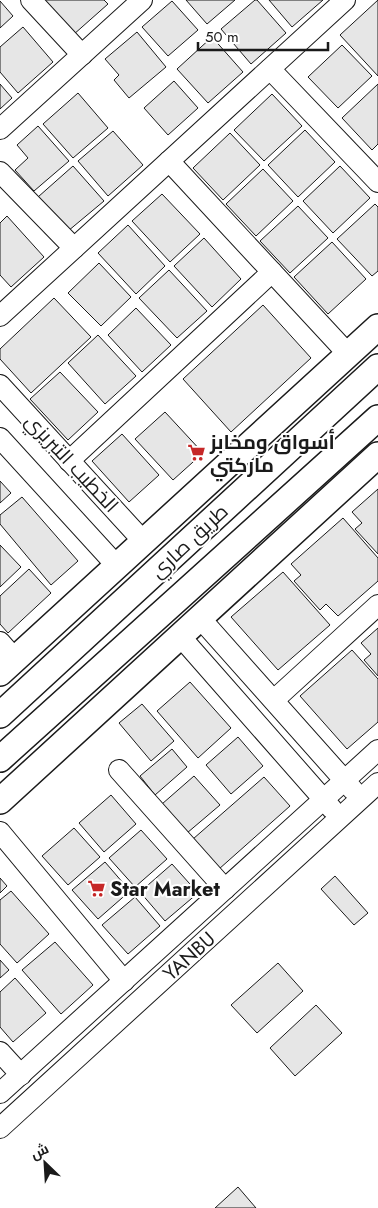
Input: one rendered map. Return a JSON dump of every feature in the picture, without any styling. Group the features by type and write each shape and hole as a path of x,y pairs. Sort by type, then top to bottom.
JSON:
{"main road":[{"path":"5,658 117,566 378,327"},
{"name":"طريق صاري","path":"0,715 378,367"},
{"name":"طريق صاري","path":"0,759 378,418"},
{"path":"0,800 378,455"}],"street":[{"path":"30,0 82,55"},
{"path":"0,129 142,0"},
{"path":"0,316 345,0"},
{"path":"270,69 378,182"},
{"path":"169,161 348,354"},
{"path":"0,172 74,248"},
{"path":"69,461 272,272"},
{"name":"الخطيب التبريزي","path":"0,385 144,542"},
{"name":"الخطيب التبريزي","path":"0,438 117,566"},
{"path":"274,700 378,605"},
{"path":"200,618 361,798"},
{"path":"180,636 340,818"},
{"name":"YANBU","path":"0,1093 378,750"},
{"path":"119,770 225,890"},
{"name":"YANBU","path":"0,1128 378,783"},
{"path":"0,832 124,981"},
{"path":"0,1052 21,1075"}],"building":[{"path":"43,0 104,0 108,4 73,35"},
{"path":"186,0 235,0 207,24"},
{"path":"255,0 286,33 251,64 221,29"},
{"path":"269,0 323,0 292,27"},
{"path":"378,0 378,76 340,35"},
{"path":"0,1 13,16 0,28"},
{"path":"172,1 198,30 168,56 142,27"},
{"path":"23,27 53,62 18,93 0,72 0,47"},
{"path":"137,32 166,67 129,98 114,80 119,75 105,59"},
{"path":"212,37 243,72 208,103 177,69"},
{"path":"342,45 372,76 338,108 308,77"},
{"path":"174,81 198,108 168,135 144,108"},
{"path":"0,84 12,98 0,109"},
{"path":"378,84 378,144 372,150 342,118"},
{"path":"78,93 108,128 73,158 43,124"},
{"path":"272,94 302,126 264,161 234,130"},
{"path":"38,126 69,161 34,191 15,170 28,158 17,145"},
{"path":"305,130 335,162 298,197 268,165"},
{"path":"113,131 143,165 108,196 78,161"},
{"path":"230,133 260,165 223,200 193,168"},
{"path":"73,166 104,201 68,231 38,197"},
{"path":"340,166 370,198 333,233 303,201"},
{"path":"263,169 293,201 256,236 226,204"},
{"path":"162,194 200,234 170,262 132,221"},
{"path":"375,204 378,207 378,271 372,276 337,239"},
{"path":"298,206 328,238 290,273 260,241"},
{"path":"7,216 44,257 11,287 0,275 0,223"},
{"path":"128,225 165,266 136,294 98,253"},
{"path":"204,238 241,279 212,307 174,266"},
{"path":"332,242 366,279 328,314 294,277"},
{"path":"99,263 131,297 101,326 68,293"},
{"path":"169,270 207,311 177,338 139,298"},
{"path":"54,298 91,337 31,393 0,359 0,349"},
{"path":"263,305 311,358 231,432 183,379"},
{"path":"136,308 171,345 142,372 108,335"},
{"path":"98,335 136,376 105,404 68,363"},
{"path":"60,372 98,412 68,440 30,399"},
{"path":"165,412 203,453 173,480 135,439"},
{"path":"122,434 159,475 129,502 92,461"},
{"path":"0,481 11,493 0,503"},
{"path":"378,489 378,554 355,529 362,523 352,512"},
{"path":"22,497 78,561 51,585 0,524 0,515"},
{"path":"343,518 378,558 378,581 338,616 326,604 320,610 294,581 301,575 291,564"},
{"path":"0,545 21,567 0,587"},
{"path":"29,569 51,593 8,633 0,624 0,596"},
{"path":"283,572 330,625 278,670 231,617"},
{"path":"378,628 378,676 364,660 371,654 361,643"},
{"path":"352,650 378,679 378,722 347,749 300,696"},
{"path":"190,682 231,728 198,758 157,711"},
{"path":"142,704 174,741 151,761 119,723"},
{"path":"238,737 263,766 231,794 206,765"},
{"path":"172,749 187,767 155,795 140,776"},
{"path":"194,776 220,805 187,833 162,804"},
{"path":"264,777 290,806 219,869 193,839"},
{"path":"111,795 136,824 104,852 79,823"},
{"path":"74,828 100,857 68,885 42,856"},
{"path":"141,830 167,859 135,887 109,858"},
{"path":"105,862 130,891 98,919 72,890"},
{"path":"172,864 198,893 165,921 140,892"},
{"path":"335,876 368,913 354,925 321,889"},
{"path":"0,878 7,886 0,893"},
{"path":"11,891 49,934 17,963 0,944 0,900"},
{"path":"135,897 160,926 128,954 102,925"},
{"path":"55,942 93,985 61,1014 22,970"},
{"path":"0,960 9,970 0,978"},
{"path":"278,963 303,991 257,1033 231,1005"},
{"path":"15,978 46,1013 13,1042 0,1027 0,992"},
{"path":"316,1005 342,1033 295,1076 270,1048"},
{"path":"238,1187 256,1208 215,1208"}],"place":[{"name":"أسواق ومخابز ماركتي","path":"196,453"},
{"name":"Star Market","path":"96,889"}]}
